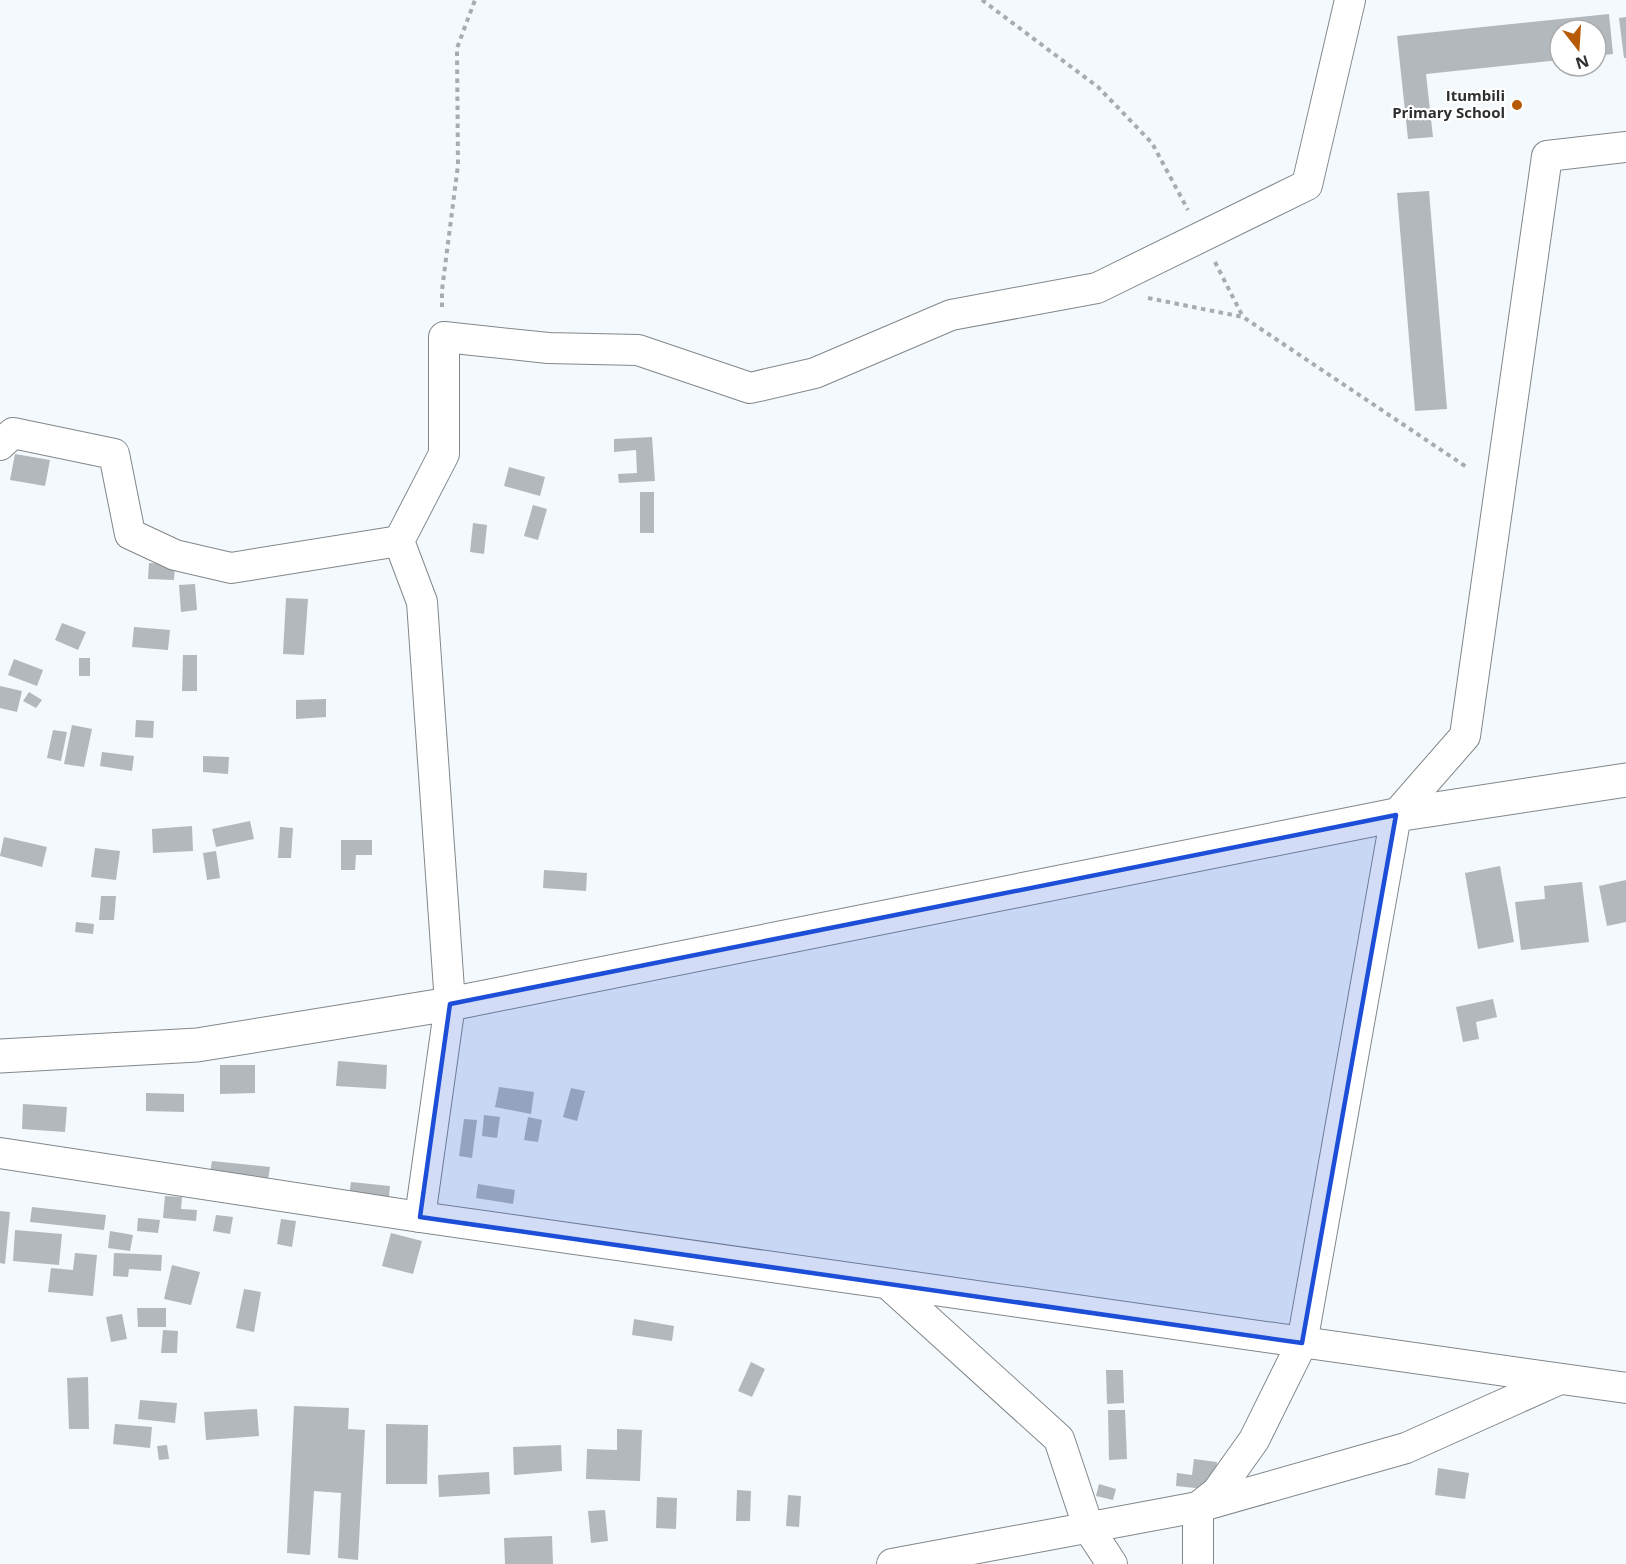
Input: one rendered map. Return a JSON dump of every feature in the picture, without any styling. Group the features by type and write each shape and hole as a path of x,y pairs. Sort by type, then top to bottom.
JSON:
{"main road":[{"path":"0,1056 197,1045 450,1005 1396,815 1626,780"}],"street":[{"path":"420,1217 450,1005 422,602 399,541 444,454 444,337 548,348 638,350 750,388 815,373 951,315 1097,288 1307,185 1350,0"},
{"path":"1198,1507 1217,1492 1254,1440 1302,1343 1396,815 1465,736 1547,156 1626,147"},
{"path":"0,445 13,433 114,454 130,534 186,557 231,568 399,541"},
{"path":"0,1153 420,1217 1626,1388"},
{"path":"888,1284 1059,1439 1089,1528 1112,1564"},
{"path":"892,1564 1198,1507 1406,1448 1560,1379"},
{"path":"1198,1507 1198,1564"}],"path":[{"path":"444,337 442,290 458,165 458,48 475,0"},
{"path":"982,0 1098,87 1152,144 1243,316"},
{"path":"1097,288 1243,316 1468,468"}],"highlighted area":[{"path":"1396,815 1302,1343 420,1217 450,1004"}],"building":[{"path":"1609,14 1613,54 1608,55 1608,18 1570,18"},
{"path":"1626,17 1626,58 1624,58 1619,18"},
{"path":"1548,20 1548,61 1426,74 1433,137 1408,139 1397,36"},
{"path":"1429,191 1447,409 1415,411 1397,193"},
{"path":"652,437 655,481 619,483 618,474 637,473 636,450 614,452 614,439"},
{"path":"15,454 50,460 45,486 10,480"},
{"path":"509,467 545,477 540,496 504,486"},
{"path":"640,492 654,492 654,533 640,533"},
{"path":"533,505 547,509 538,540 524,536"},
{"path":"473,523 487,525 484,554 470,552"},
{"path":"149,563 175,564 174,580 148,579"},
{"path":"195,584 197,610 181,612 179,585"},
{"path":"286,598 308,599 304,655 283,654"},
{"path":"62,623 86,632 78,650 55,640"},
{"path":"134,627 170,630 168,650 132,647"},
{"path":"183,655 197,655 197,691 182,691"},
{"path":"79,658 90,658 90,676 79,676"},
{"path":"14,659 43,670 37,686 8,675"},
{"path":"0,686 22,691 17,712 0,708"},
{"path":"29,692 42,700 36,708 23,701"},
{"path":"326,699 326,717 296,719 296,700"},
{"path":"136,720 154,721 153,738 135,737"},
{"path":"72,725 92,729 84,767 64,764"},
{"path":"53,730 67,732 61,761 47,758"},
{"path":"102,752 134,756 132,771 100,766"},
{"path":"203,756 229,757 228,774 203,772"},
{"path":"250,821 254,839 216,847 212,829"},
{"path":"192,826 193,851 153,853 152,829"},
{"path":"280,827 293,828 291,858 278,858"},
{"path":"4,837 47,847 42,867 0,856"},
{"path":"341,840 372,840 372,855 356,855 355,870 341,870"},
{"path":"95,848 120,851 116,880 91,877"},
{"path":"216,851 220,878 207,880 203,853"},
{"path":"1500,866 1514,942 1478,949 1465,873"},
{"path":"544,870 587,873 586,891 543,888"},
{"path":"1626,880 1626,922 1607,926 1599,886"},
{"path":"1582,882 1589,942 1521,950 1515,902 1545,899 1544,886"},
{"path":"101,896 116,896 114,920 99,920"},
{"path":"76,922 94,924 93,934 75,932"},
{"path":"1493,999 1497,1017 1476,1022 1479,1039 1463,1042 1456,1007"},
{"path":"338,1061 387,1065 386,1089 336,1086"},
{"path":"220,1065 255,1065 255,1093 220,1094"},
{"path":"499,1087 534,1092 531,1114 495,1107"},
{"path":"571,1088 585,1091 577,1121 563,1117"},
{"path":"146,1093 184,1094 184,1112 146,1111"},
{"path":"23,1104 67,1107 65,1132 22,1129"},
{"path":"484,1115 500,1117 497,1138 482,1136"},
{"path":"528,1117 542,1120 538,1142 524,1140"},
{"path":"464,1119 477,1120 472,1158 459,1156"},
{"path":"212,1161 270,1167 267,1186 209,1180"},
{"path":"351,1182 390,1186 388,1207 348,1203"},
{"path":"478,1184 515,1190 513,1204 476,1198"},
{"path":"165,1196 182,1197 181,1209 197,1210 196,1221 163,1218"},
{"path":"32,1207 106,1215 104,1230 30,1222"},
{"path":"0,1211 10,1212 5,1264 0,1263"},
{"path":"216,1215 233,1217 230,1234 213,1231"},
{"path":"138,1218 160,1220 158,1233 137,1231"},
{"path":"281,1219 296,1221 292,1247 277,1244"},
{"path":"15,1230 62,1234 59,1265 13,1261"},
{"path":"110,1231 133,1235 130,1251 108,1248"},
{"path":"391,1233 422,1241 413,1274 382,1266"},
{"path":"75,1253 97,1255 93,1296 48,1292 51,1268 73,1270"},
{"path":"114,1253 162,1255 161,1271 129,1269 128,1277 113,1276"},
{"path":"172,1265 200,1272 191,1305 164,1299"},
{"path":"244,1289 261,1292 254,1332 236,1328"},
{"path":"137,1308 166,1308 166,1327 138,1327"},
{"path":"122,1314 127,1339 111,1342 106,1317"},
{"path":"634,1319 674,1326 672,1341 632,1335"},
{"path":"163,1330 178,1331 177,1353 161,1353"},
{"path":"751,1362 765,1369 752,1397 738,1391"},
{"path":"1106,1370 1123,1370 1124,1403 1107,1404"},
{"path":"88,1377 89,1429 69,1429 67,1378"},
{"path":"140,1400 177,1403 175,1423 138,1419"},
{"path":"294,1406 349,1408 348,1429 365,1430 358,1560 338,1558 341,1493 314,1491 310,1555 287,1553"},
{"path":"257,1409 259,1436 206,1440 204,1412"},
{"path":"1108,1410 1125,1410 1127,1459 1109,1460"},
{"path":"115,1424 152,1427 150,1448 113,1444"},
{"path":"386,1424 428,1425 427,1484 386,1484"},
{"path":"617,1429 642,1430 640,1481 586,1479 587,1449 617,1450"},
{"path":"167,1445 169,1459 159,1460 157,1446"},
{"path":"561,1445 562,1471 514,1475 513,1447"},
{"path":"1194,1459 1217,1462 1214,1490 1176,1486 1177,1473 1192,1475"},
{"path":"1438,1468 1469,1473 1465,1499 1435,1495"},
{"path":"489,1472 490,1494 439,1497 438,1475"},
{"path":"1099,1484 1116,1489 1113,1500 1096,1496"},
{"path":"737,1490 751,1491 750,1521 736,1521"},
{"path":"788,1495 801,1496 799,1527 786,1526"},
{"path":"657,1497 677,1498 676,1529 656,1528"},
{"path":"605,1510 608,1541 591,1543 588,1511"},
{"path":"552,1536 553,1564 505,1564 504,1538"}],"place":[{"name":"Itumbili Primary School","path":"1517,105"}]}
